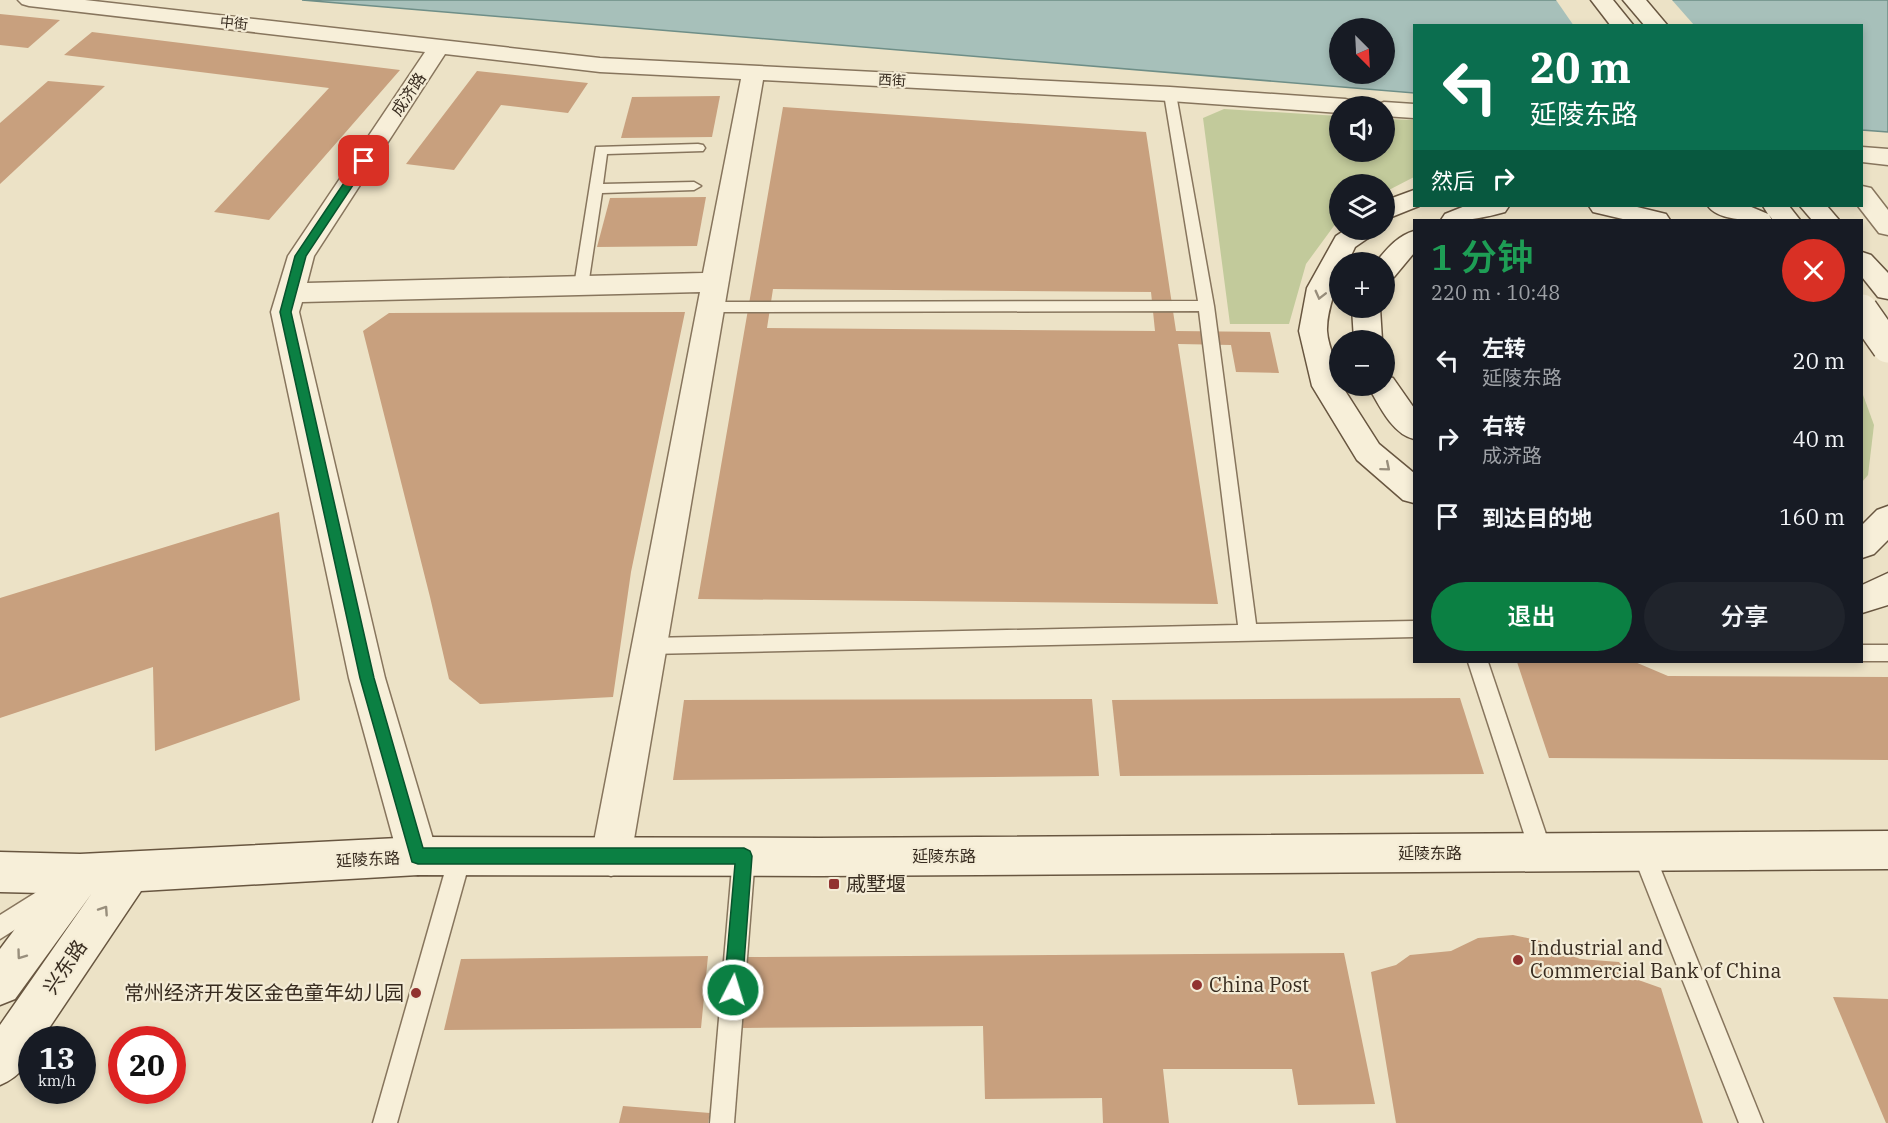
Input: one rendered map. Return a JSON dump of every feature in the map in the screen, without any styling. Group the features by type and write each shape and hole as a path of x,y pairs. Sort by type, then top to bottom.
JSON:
{"street":[{"name":"中街","path":"29,0 439,47"},
{"path":"1602,0 1621,24"},
{"path":"1634,0 1655,24"},
{"name":"西街","path":"439,47 600,65 1170,94 1329,105"},
{"name":"成济路","path":"418,856 367,678 285,312 301,256 439,47"},
{"path":"611,857 753,73"},
{"path":"1395,110 1413,111"},
{"path":"1863,155 1888,157"},
{"path":"1863,195 1888,227"},
{"path":"1456,219 1485,207"},
{"path":"1606,207 1653,219"},
{"path":"1725,207 1757,219"},
{"path":"1776,207 1786,219"},
{"path":"1814,207 1825,219"},
{"path":"1348,240 1321,288 1313,331 1327,386 1368,452 1413,489"},
{"path":"1395,256 1413,241"},
{"path":"1863,262 1888,291"},
{"path":"1863,274 1888,291"},
{"path":"291,293 581,286 713,295"},
{"path":"1863,313 1888,333"},
{"path":"1863,313 1888,346"},
{"path":"1389,396 1413,427"},
{"path":"1863,544 1888,519"},
{"path":"1863,599 1875,596 1888,586"},
{"name":"延陵东路","path":"0,872 80,874 418,856 1888,850"},
{"name":"兴东路","path":"0,1062 130,872"},
{"path":"0,984 80,874"}],"lane":[{"path":"1170,94 1206,306 1248,632"},
{"path":"581,286 601,150 698,148"},
{"path":"595,189 694,186"},
{"path":"713,295 1206,306"},
{"path":"649,646 1413,629"},
{"path":"1863,653 1888,653"},
{"path":"1478,663 1541,852"},
{"path":"1643,852 1751,1123"},
{"path":"385,1123 460,856"},
{"path":"722,1123 744,856"},
{"path":"0,928 80,874"}],"green space":[{"path":"1224,109 1329,115 1329,162 1395,162 1395,119 1413,120 1413,178 1395,187 1395,174 1329,174 1329,233 1306,264 1289,324 1230,324 1203,118"},
{"path":"1863,395 1874,425 1868,475 1863,481"}],"water":[{"path":"302,0 1888,0 1888,132 1863,130 1863,24 1413,24 1413,93"}],"pier":[{"path":"1556,0 1672,0 1693,24 1573,24"}],"building":[{"path":"0,14 60,20 28,48 0,45"},
{"path":"92,32 400,70 269,220 214,212 329,88 64,55"},
{"path":"477,71 588,83 568,113 501,105 454,170 406,164"},
{"path":"48,81 105,86 0,184 0,123"},
{"path":"720,96 712,137 621,138 632,97"},
{"path":"783,107 1146,132 1176,331 1270,332 1279,373 1236,372 1231,345 1178,344 1218,604 698,599","holes":["773,289 1151,292 1155,331 767,328"]},
{"path":"706,197 697,246 597,247 610,198"},
{"path":"685,312 631,572 613,697 480,704 449,679 363,331 389,313"},
{"path":"279,512 300,700 155,751 153,667 0,718 0,598"},
{"path":"1517,663 1637,663 1668,676 1888,677 1888,760 1549,758"},
{"path":"1460,698 1484,774 1120,776 1112,700"},
{"path":"1092,699 1099,776 673,780 684,700"},
{"path":"1513,935 1541,941 1580,959 1619,962 1630,977 1661,988 1703,1123 1396,1123 1371,972 1396,965 1410,955 1451,951 1478,938"},
{"path":"1344,953 1375,1104 1298,1105 1292,1069 1163,1069 1169,1123 1103,1123 1102,1098 985,1099 983,1026 740,1028 747,957"},
{"path":"708,956 701,1028 444,1030 461,959"},
{"path":"1833,997 1888,999 1888,1123 1886,1123"},
{"path":"623,1106 710,1113 708,1123 619,1123"}],"place":[{"name":"戚墅堰","path":"834,884"},
{"name":"Industrial and Commercial Bank of China","path":"1518,960"},
{"name":"China Post","path":"1197,985"},
{"name":"常州经济开发区金色童年幼儿园","path":"416,993"}],"route":[{"path":"364,161 301,256 285,312 367,678 418,856 744,856 733,990"}]}
